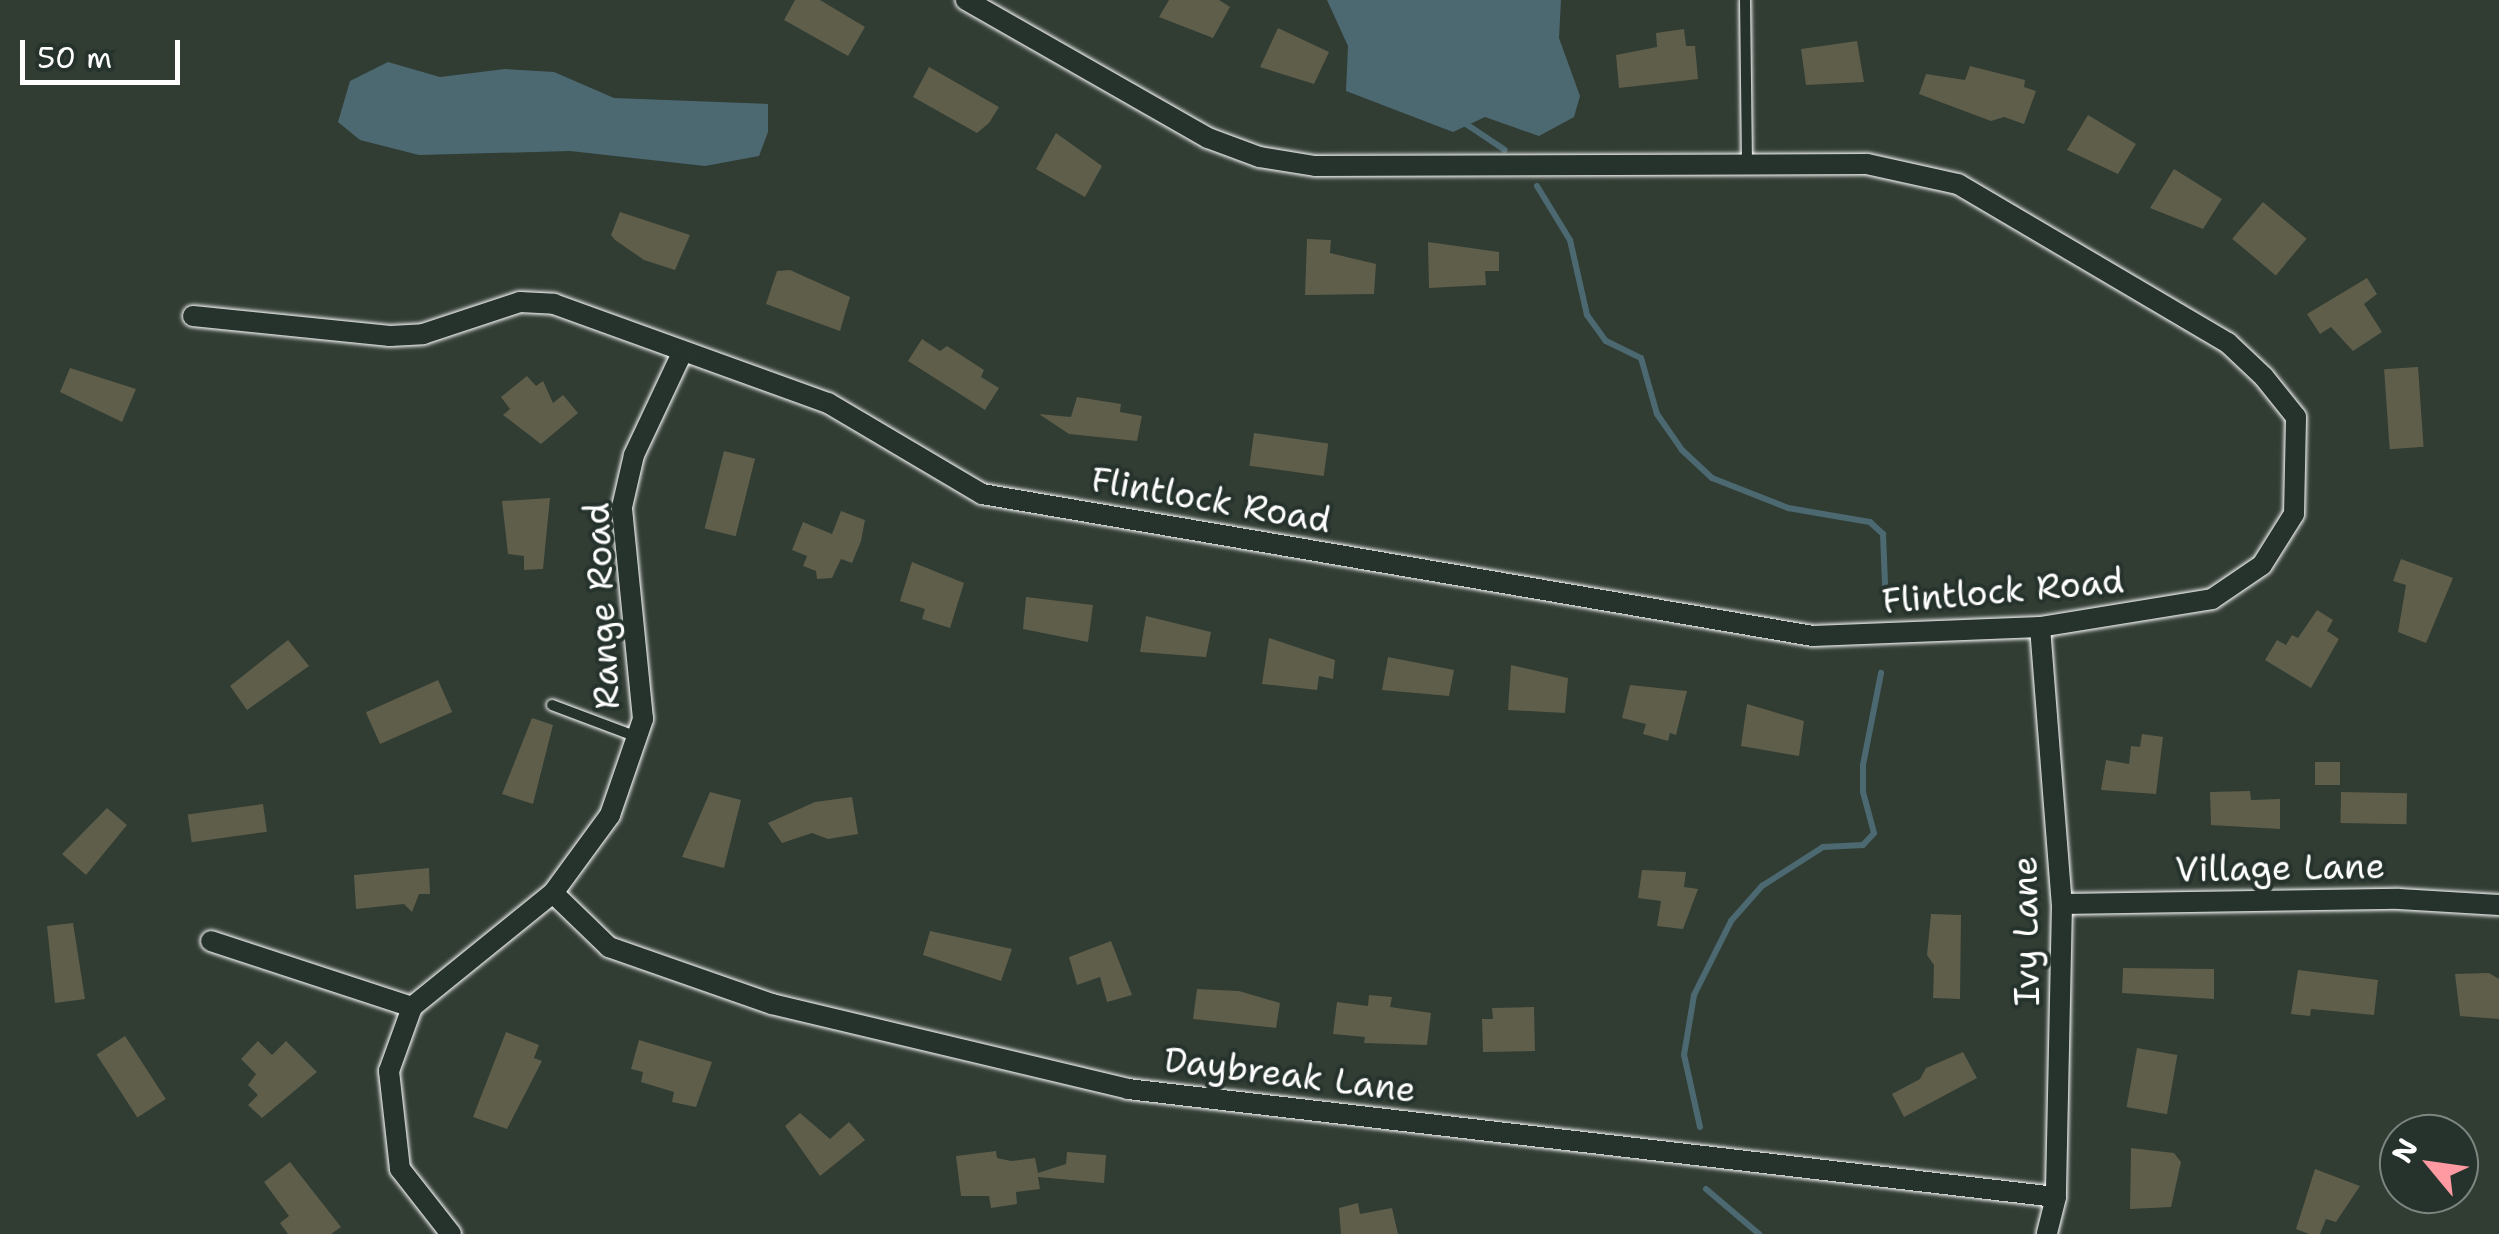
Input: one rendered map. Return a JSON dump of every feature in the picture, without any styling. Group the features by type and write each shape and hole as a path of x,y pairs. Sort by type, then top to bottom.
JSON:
{"street":[{"name":"Flintlock Road","path":"193,316 390,336 424,334 520,302 554,304 828,403 982,494 1813,636 2040,627 2212,600 2262,565 2294,514 2296,417 2228,343 1958,184 1867,164 1315,166 1259,157 1208,138 966,0"},
{"name":"Range Road","path":"412,1007 553,894 610,815 643,719 622,507 634,455 682,353"},
{"name":"Ivy Lane","path":"2040,627 2062,904 2056,1196 2047,1234"},
{"name":"Daybreak Lane","path":"553,894 609,947 772,1004 1128,1089 2056,1196"},
{"name":"Village Lane","path":"2062,904 2399,899 2499,905"},
{"path":"211,941 412,1007 389,1070 400,1170 451,1234"}],"lane":[{"path":"1745,0 1747,164"},
{"path":"552,706 637,738"}],"water":[{"path":"1327,0 1561,0 1559,38 1580,96 1574,117 1539,136 1485,117 1453,132 1346,91 1348,46"},
{"path":"388,62 440,77 505,69 554,72 614,98 768,104 768,132 759,156 705,166 570,151 419,155 360,140 338,122 350,81"}],"building":[{"path":"795,0 820,0 865,27 848,56 784,20"},
{"path":"1169,0 1219,0 1230,7 1213,38 1159,17"},
{"path":"1278,28 1329,52 1314,84 1260,67"},
{"path":"1684,29 1686,46 1695,46 1698,79 1619,88 1616,55 1657,47 1656,33"},
{"path":"1857,41 1864,82 1806,85 1801,49"},
{"path":"1970,66 2025,80 2024,87 2036,91 2024,124 2004,117 1991,121 1919,94 1926,74 1965,80"},
{"path":"929,67 999,107 989,123 977,133 913,97"},
{"path":"2088,115 2136,144 2118,174 2067,150"},
{"path":"1056,133 1102,166 1085,197 1036,169"},
{"path":"2174,169 2222,199 2203,229 2150,208"},
{"path":"2263,202 2307,239 2276,275 2232,239"},
{"path":"620,212 690,235 675,270 644,260 615,240 611,235"},
{"path":"1307,239 1331,240 1330,253 1376,264 1374,294 1305,295"},
{"path":"1428,242 1499,252 1499,271 1485,271 1486,285 1429,288"},
{"path":"790,270 850,297 840,331 766,304 777,271"},
{"path":"2367,278 2377,294 2364,304 2382,332 2353,351 2331,327 2320,334 2307,314"},
{"path":"922,339 940,351 947,346 984,370 981,377 999,388 985,410 908,361"},
{"path":"2418,367 2424,447 2390,449 2384,369"},
{"path":"70,368 136,389 122,422 60,392"},
{"path":"527,376 536,386 543,381 553,403 563,395 578,413 541,444 503,415 510,409 501,397"},
{"path":"1077,397 1121,404 1120,412 1142,416 1137,441 1069,434 1039,414 1071,417"},
{"path":"1254,433 1328,443 1324,476 1249,466"},
{"path":"724,451 755,459 736,536 705,529"},
{"path":"550,498 543,569 524,570 524,556 508,554 502,501"},
{"path":"841,511 865,520 861,541 852,563 841,559 832,578 817,579 816,571 803,566 807,556 792,550 803,522 832,534"},
{"path":"2401,559 2453,578 2426,643 2398,632 2406,585 2393,581"},
{"path":"912,562 964,583 950,628 922,619 925,609 900,601"},
{"path":"1026,597 1093,605 1088,642 1023,629"},
{"path":"2317,610 2333,620 2327,631 2339,639 2311,688 2265,660 2277,640 2286,645 2292,635 2298,638"},
{"path":"1146,616 1211,632 1206,657 1140,652"},
{"path":"1269,638 1335,660 1333,679 1319,676 1317,690 1262,684"},
{"path":"288,640 309,666 247,710 230,686"},
{"path":"1388,657 1454,670 1449,696 1382,690"},
{"path":"1511,665 1568,678 1565,713 1508,710"},
{"path":"438,680 452,712 380,744 366,712"},
{"path":"1630,685 1687,691 1676,735 1670,733 1668,741 1643,734 1646,724 1622,718"},
{"path":"1747,704 1804,721 1799,756 1741,746"},
{"path":"532,718 553,725 533,804 502,794"},
{"path":"2142,734 2163,737 2156,794 2101,790 2106,760 2129,764 2131,746 2140,747"},
{"path":"2315,762 2340,762 2340,785 2315,785"},
{"path":"2250,791 2251,800 2280,799 2280,829 2211,825 2210,792"},
{"path":"710,792 741,800 724,868 682,857"},
{"path":"2341,792 2407,793 2406,824 2340,823"},
{"path":"852,797 858,834 828,839 812,833 782,843 768,823 815,802"},
{"path":"263,804 267,832 192,842 188,815"},
{"path":"107,808 127,825 86,875 62,854"},
{"path":"429,868 430,894 419,894 412,912 404,904 356,909 354,875"},
{"path":"1642,870 1686,872 1684,887 1698,889 1683,929 1657,926 1661,901 1638,898"},
{"path":"1931,914 1961,915 1960,999 1933,998 1934,965 1927,955"},
{"path":"73,923 85,999 55,1003 47,926"},
{"path":"930,931 1012,949 1001,981 923,955"},
{"path":"1111,941 1132,995 1107,1002 1100,977 1077,985 1069,957"},
{"path":"2123,968 2214,969 2214,999 2122,993"},
{"path":"2298,970 2378,980 2374,1015 2311,1009 2310,1016 2291,1014"},
{"path":"2489,973 2499,979 2499,1019 2460,1016 2455,974"},
{"path":"1197,989 1239,991 1280,1003 1276,1028 1193,1019"},
{"path":"1369,995 1392,997 1390,1007 1431,1013 1427,1045 1364,1043 1365,1037 1333,1034 1337,1002 1368,1006"},
{"path":"1534,1007 1535,1051 1483,1052 1482,1019 1493,1019 1492,1008"},
{"path":"506,1032 539,1045 534,1058 542,1061 507,1129 473,1117"},
{"path":"125,1036 166,1099 137,1117 96,1055"},
{"path":"639,1040 712,1062 696,1107 672,1102 674,1092 641,1082 643,1072 631,1069"},
{"path":"258,1041 272,1055 286,1041 317,1072 262,1118 248,1105 258,1095 248,1085 256,1074 241,1059"},
{"path":"2137,1048 2177,1055 2167,1114 2127,1107"},
{"path":"1963,1052 1977,1078 1904,1117 1892,1094 1920,1079 1926,1068"},
{"path":"800,1113 830,1139 849,1122 865,1140 820,1176 785,1126"},
{"path":"2131,1148 2174,1153 2181,1162 2171,1207 2130,1209"},
{"path":"996,1151 997,1158 1011,1161 1035,1158 1038,1173 1066,1164 1067,1152 1106,1155 1104,1183 1038,1177 1040,1189 1016,1192 1017,1204 991,1208 989,1196 961,1196 956,1156"},
{"path":"290,1162 341,1227 331,1234 288,1234 280,1223 289,1216 264,1182"},
{"path":"2315,1169 2360,1186 2336,1222 2326,1219 2320,1234 2309,1234 2296,1229"},
{"path":"1358,1203 1360,1214 1392,1208 1398,1234 1341,1234 1339,1208"}],"waterway":[{"path":"1463,122 1505,150"},
{"path":"1537,186 1570,240 1587,315 1606,341 1641,358 1657,414 1682,450 1712,478 1788,508 1870,522 1883,534 1886,610"},
{"path":"1700,1127 1684,1055 1694,995 1731,921 1762,886 1823,847 1863,845 1874,833 1863,792 1863,765 1881,673"},
{"path":"1706,1189 1759,1234"}]}
